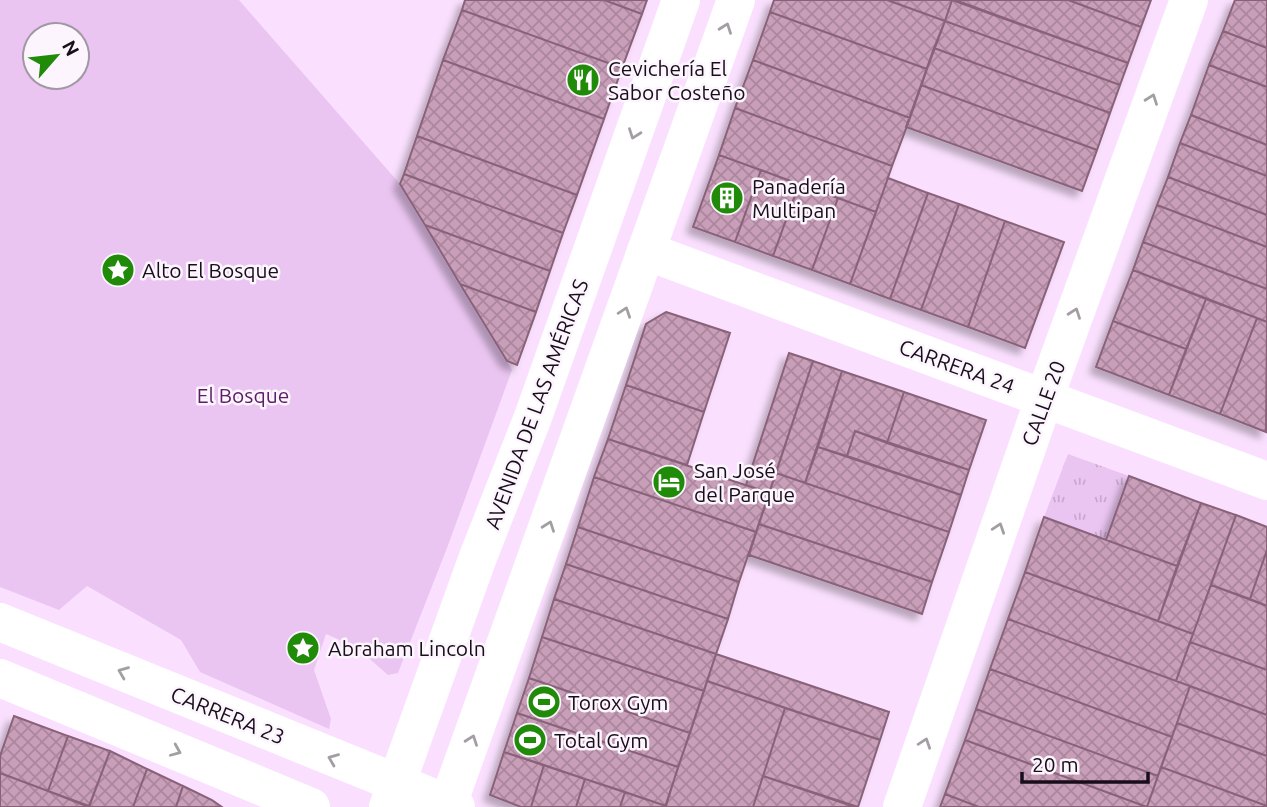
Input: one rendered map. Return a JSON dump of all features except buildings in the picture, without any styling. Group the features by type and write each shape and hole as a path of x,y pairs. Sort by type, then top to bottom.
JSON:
{"main road":[{"name":"AVENIDA DE LAS AMÉRICAS","path":"392,795 478,557 533,417 681,0"},
{"path":"451,806 736,0"},
{"name":"CALLE 20","path":"902,807 1044,399 1189,0"},
{"name":"CARRERA 24","path":"646,251 1267,481"},
{"name":"CARRERA 23","path":"0,622 392,795 451,806"},
{"path":"0,678 311,807"}],"green space":[{"name":"El Bosque","path":"0,0 239,0 400,184 512,370 398,673 388,675 356,647 326,634 314,670 331,719 329,729 200,672 181,640 87,586 59,610 0,587"},
{"path":"1068,454 1129,476 1106,540 1044,517"}],"place":[{"name":"Cevichería El Sabor Costeño","path":"583,80"},
{"name":"Panadería Multipan","path":"727,198"},
{"name":"Alto El Bosque","path":"118,270"},
{"name":"San José del Parque","path":"669,482"},
{"name":"Abraham Lincoln","path":"303,648"},
{"name":"Torox Gym","path":"544,702"},
{"name":"Total Gym","path":"530,740"}]}
